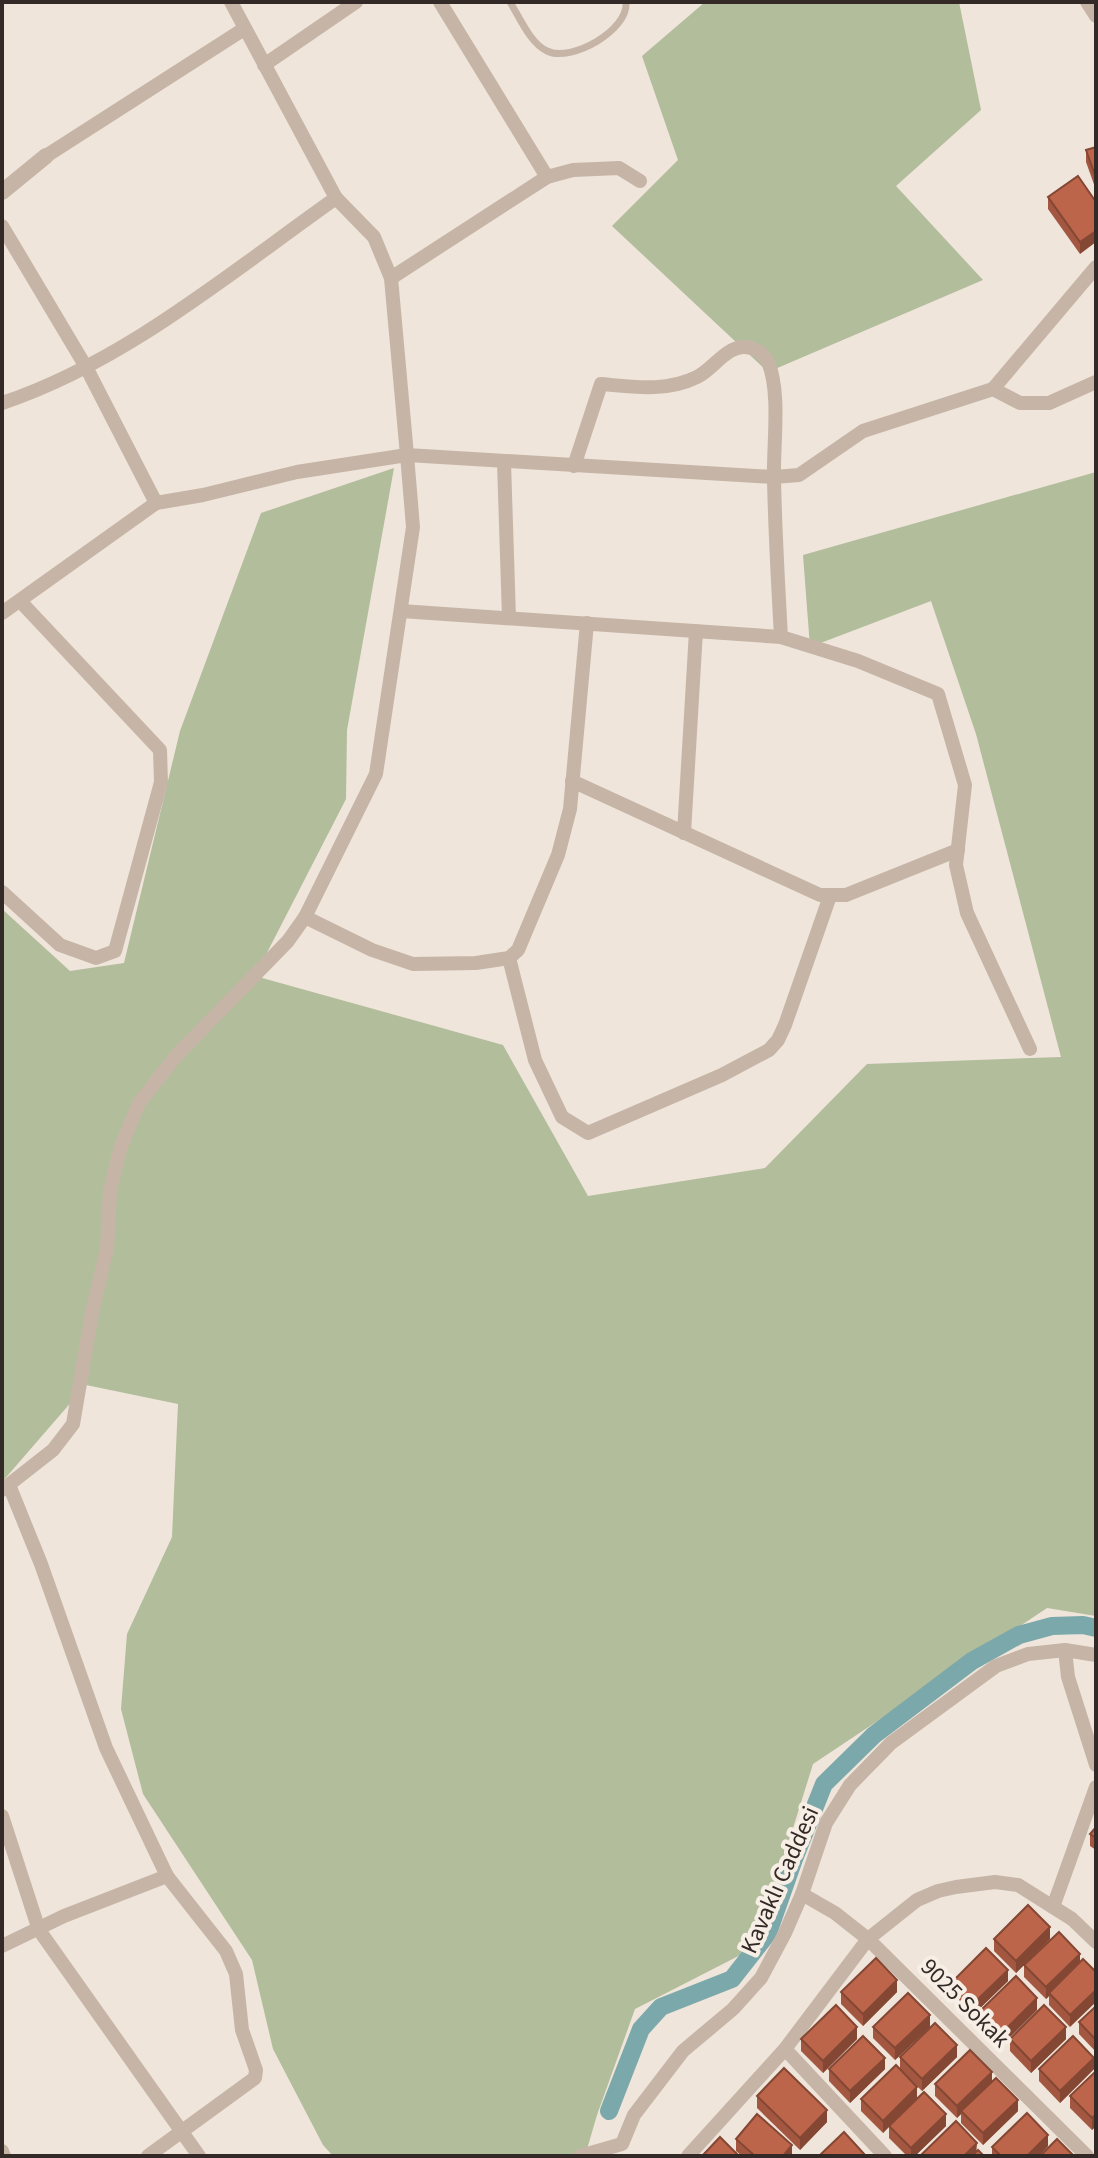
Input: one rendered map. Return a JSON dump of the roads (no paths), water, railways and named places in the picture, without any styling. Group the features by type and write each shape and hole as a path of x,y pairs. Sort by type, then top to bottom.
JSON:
{"street":[{"path":"148,2156 253,2081 256,2070 242,2030 236,1974 226,1951 167,1876 106,1748 41,1564 6,1488 53,1450 73,1424 107,1248 110,1190 121,1146 139,1103 177,1055 288,941 305,917 376,774 413,527 391,278 374,237 336,198 231,2"},
{"path":"264,65 356,2"},
{"path":"440,2 547,177"},
{"path":"1087,2 1096,16"},
{"path":"2,192 46,156 244,29"},
{"path":"2,176 46,156"},
{"path":"391,278 547,177 573,170 619,168 640,181"},
{"path":"2,403 40,391 123,349 336,198"},
{"path":"2,226 86,367 156,503"},
{"path":"2,613 156,503 297,472 407,455 774,477 799,475 863,431 993,389 1096,267"},
{"path":"574,466 601,384 657,388 685,382 710,369 729,352 743,347 758,351 768,362 774,402 781,637"},
{"path":"993,389 1020,403 1049,403 1096,382"},
{"path":"504,462 509,618"},
{"path":"2,892 60,945 96,958 115,951 161,782 160,750 20,601"},
{"path":"401,611 781,637 858,661 938,694 965,785 956,865 967,913 1030,1049"},
{"path":"305,917 372,950 413,964 476,963 509,958 518,950 558,855 570,809 587,623"},
{"path":"684,833 696,631"},
{"path":"572,781 812,892 830,896 846,895 958,850"},
{"path":"509,958 535,1060 562,1117 588,1133 722,1075 769,1050 785,1025 830,896"},
{"path":"1065,1650 1068,1677 1096,1765"},
{"name":"Kavaklı Caddesi","path":"580,2156 616,2150 634,2115 683,2051 733,2009 761,1978 802,1894 826,1823 850,1785 891,1743 996,1666 1028,1654 1065,1650 1096,1655"},
{"path":"1053,1907 1096,1787"},
{"path":"3,1823 39,1930 199,2156"},
{"path":"2,1946 64,1916 167,1876"},
{"path":"688,2156 785,2049 868,1939 917,1900 956,1887 995,1882 1018,1885 1072,1919 1096,1942"},
{"name":"9025 Sokak","path":"802,1894 835,1913 868,1939 1087,2156"},
{"path":"785,2049 885,2156"}],"lane":[{"path":"510,2 539,46 559,55 574,52 616,29 625,16 626,2"}],"waterway":[{"path":"609,2111 641,2029 661,2007 732,1979 768,1933 824,1784 874,1735 972,1661 1019,1635 1052,1626 1083,1625 1096,1628"}]}
